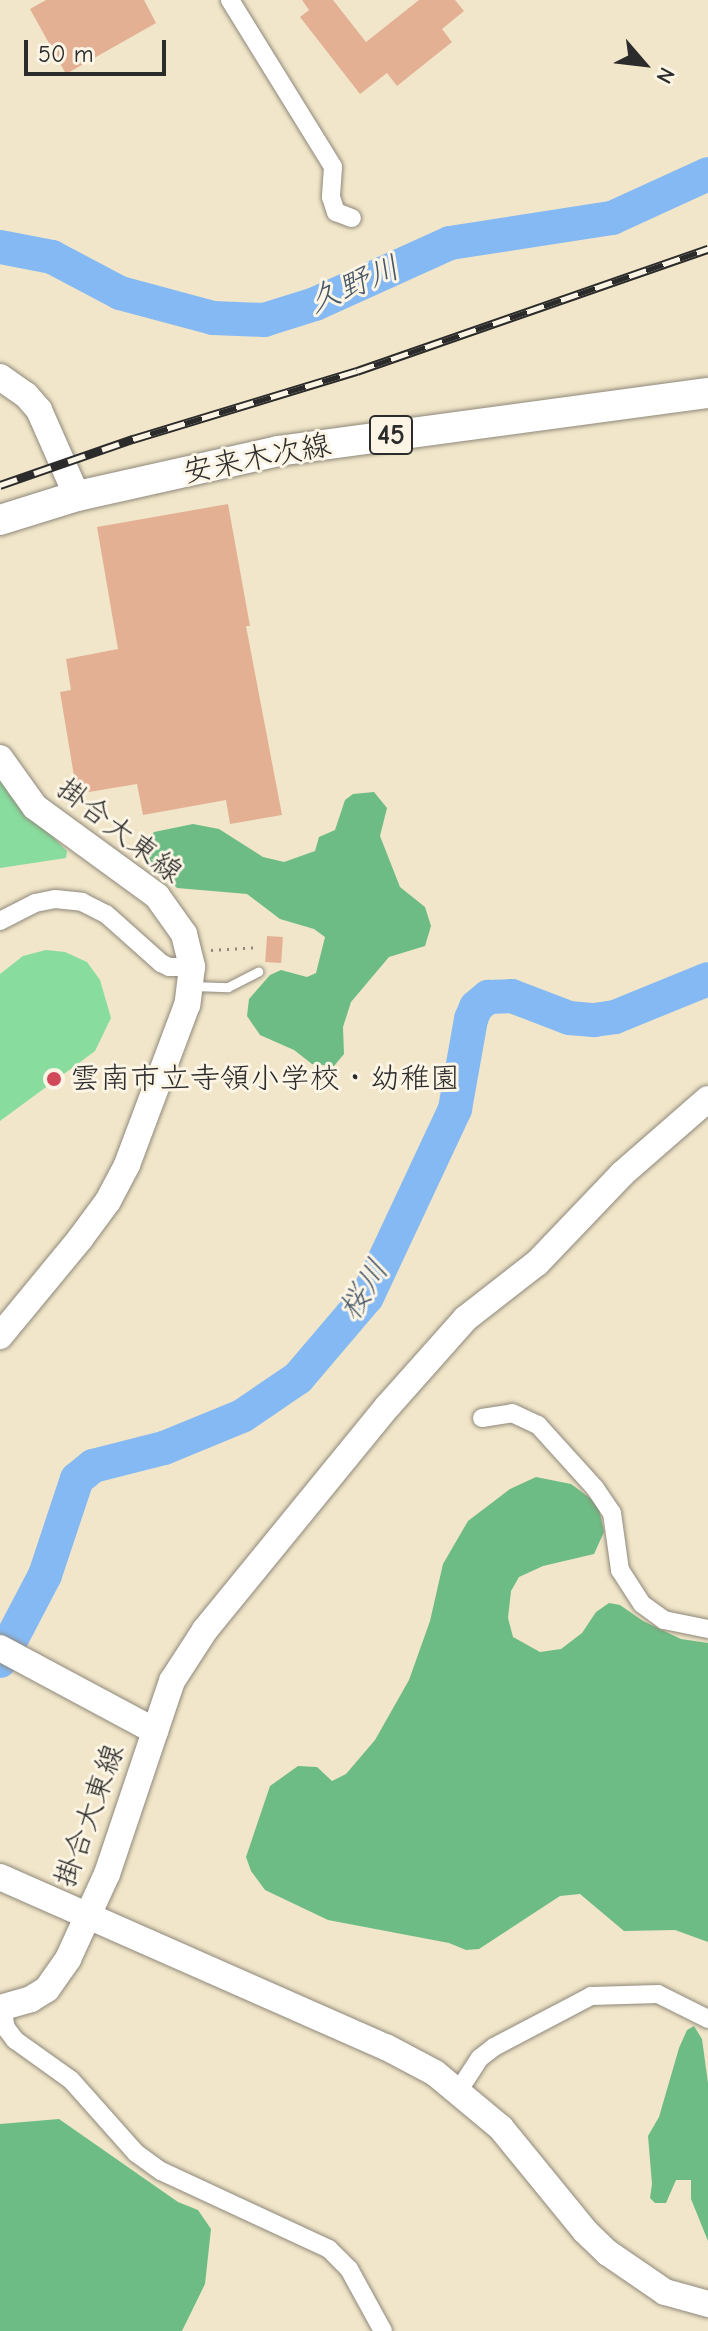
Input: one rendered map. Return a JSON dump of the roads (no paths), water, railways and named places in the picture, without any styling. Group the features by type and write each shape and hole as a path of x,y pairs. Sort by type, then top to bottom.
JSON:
{"main road":[{"name":"安来木次線","path":"0,520 77,496 278,451 708,393"}],"street":[{"path":"230,0 333,167 331,197 336,212 352,218"},
{"path":"0,377 26,395 39,410 77,496"},
{"name":"掛合大東線","path":"0,758 35,807 157,896 184,934 197,968"},
{"path":"0,921 35,903 55,899 82,902 106,914 161,963 169,967 197,968 146,1119 108,1201 0,1336"},
{"path":"155,1731 162,1704 184,1657 387,1407 465,1319 537,1263 639,1156 708,1099"},
{"path":"482,1418 512,1413 538,1425 603,1498 612,1513 620,1570 642,1604 664,1620 708,1629"},
{"name":"掛合大東線","path":"1,2008 31,1999 54,1981 107,1874 155,1731 8,1653"},
{"path":"0,1877 410,2059 459,2090 501,2128 585,2231 608,2253 665,2292 708,2304"},
{"path":"459,2090 480,2058 494,2047 591,1996 658,1994 708,2019"},
{"path":"1,2008 6,2028 15,2040 71,2080 136,2153 161,2171 329,2249 349,2269 383,2331"}],"lane":[{"path":"197,968 228,987 258,972"}],"waterway":[{"name":"久野川","path":"0,247 52,257 120,293 213,318 264,320 315,304 450,243 612,218 708,174"},
{"name":"桜川","path":"0,1661 45,1575 77,1479 93,1466 164,1448 242,1416 298,1378 367,1297 455,1109 471,1019 476,1007 488,997 512,996 569,1018 594,1020 615,1017 708,979"}],"railway":[{"path":"0,485 133,439 357,371 708,249"}],"place":[{"name":"雲南市立寺領小学校・幼稚園","path":"54,1079"}]}
